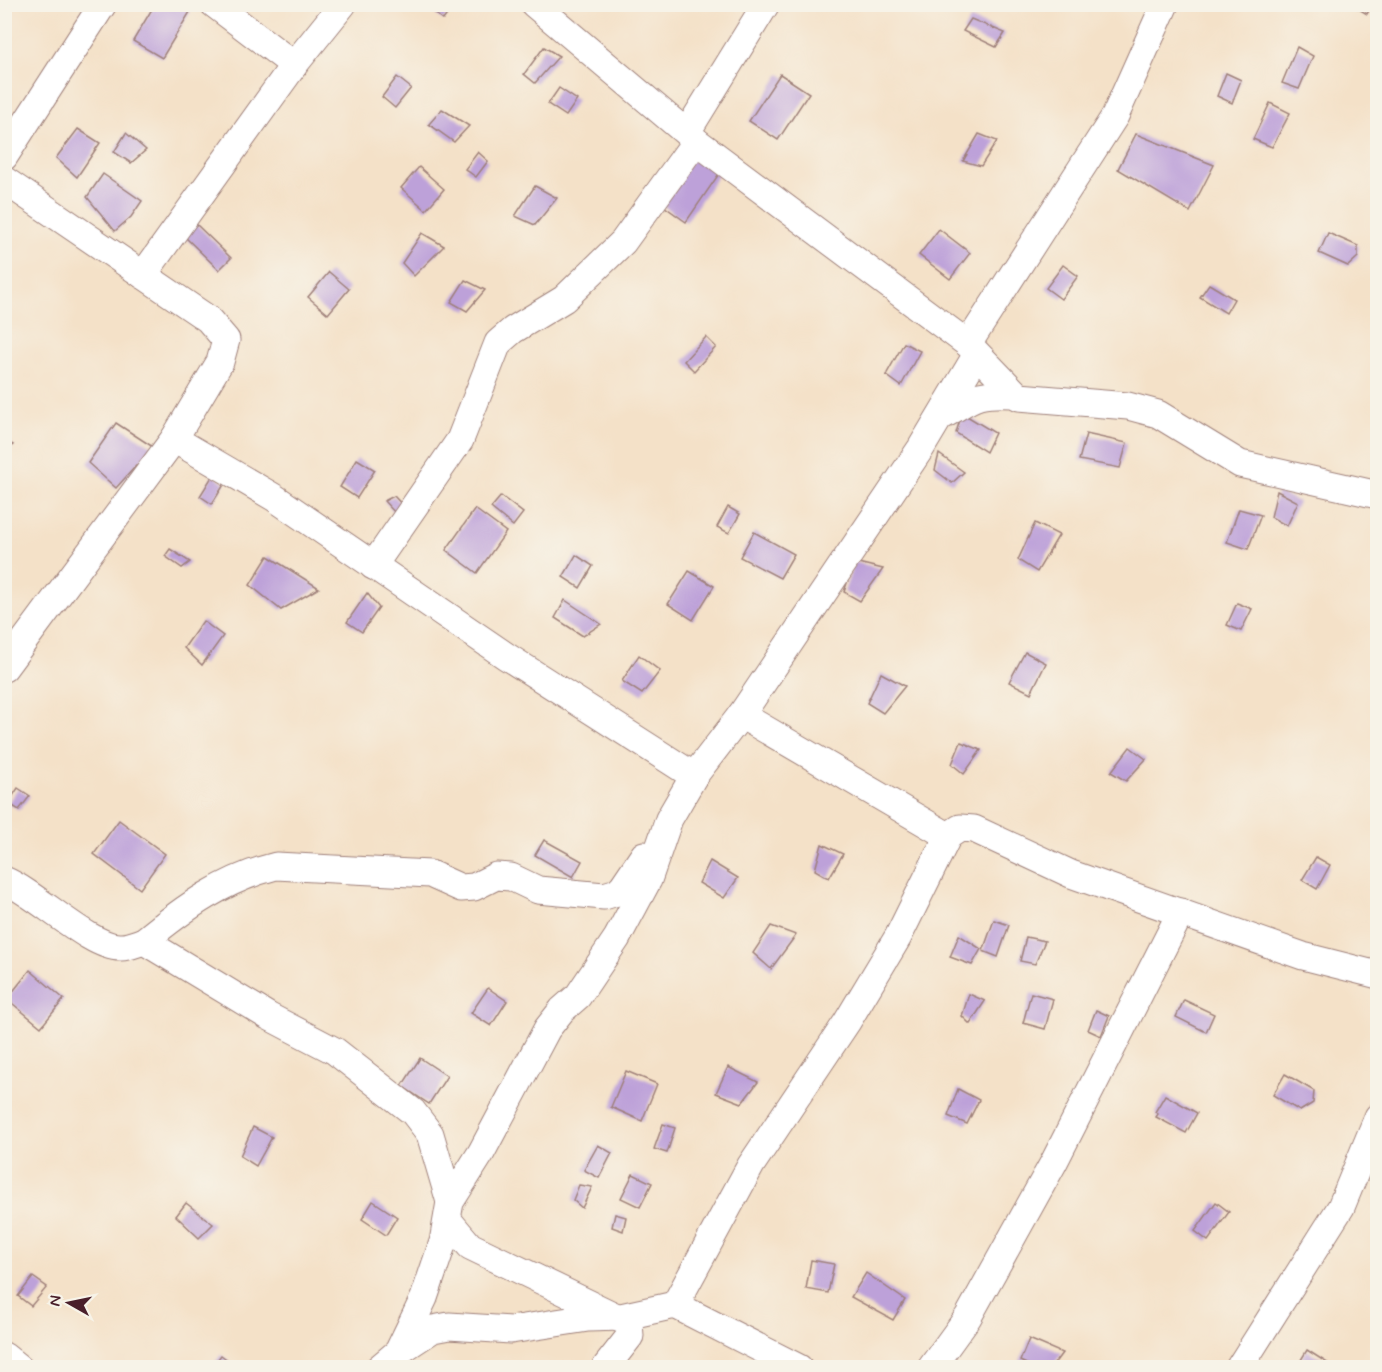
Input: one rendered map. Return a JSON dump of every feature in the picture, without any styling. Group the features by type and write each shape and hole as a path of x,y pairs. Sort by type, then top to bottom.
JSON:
{"street":[{"path":"4,157 103,4"},
{"path":"214,4 294,65"},
{"path":"143,275 294,65 343,4"},
{"path":"534,4 691,137 972,350 1012,394"},
{"path":"373,566 460,440 498,343 513,330 564,299 623,242 691,137 766,4"},
{"path":"4,880 49,906 101,943 120,947 144,941 186,906 253,872 276,866 430,874 461,888 474,887 496,876 511,877 538,890 611,894 633,875 694,776 741,715 921,448 972,350 1115,116 1165,4"},
{"path":"4,180 208,320 226,340 220,362 174,439 4,668"},
{"path":"938,418 965,400 985,394 1012,394 1029,400 1128,406 1158,414 1240,464 1377,495"},
{"path":"174,439 275,498 506,656 694,776"},
{"path":"741,715 948,836"},
{"path":"389,1360 424,1298 449,1211 547,1029 562,1010 578,996 617,938 648,880 669,819"},
{"path":"675,1305 751,1165 847,1022 898,938 948,836 960,828 974,829 1071,874 1303,956 1377,975"},
{"path":"931,1368 968,1317 1054,1162 1181,912"},
{"path":"144,941 268,1016 335,1051 413,1112 430,1134 449,1211 470,1246 621,1317 631,1327 630,1336 606,1368"},
{"path":"1239,1368 1341,1207 1377,1116"},
{"path":"389,1360 433,1329 448,1326 511,1330 588,1318 621,1317 675,1305 799,1368"},
{"path":"4,1356 19,1368"}],"building":[{"path":"155,4 178,4 190,12 162,58 133,41"},
{"path":"435,4 455,4 443,20 431,10"},
{"path":"1359,4 1373,4 1367,14 1357,8"},
{"path":"971,19 1005,33 996,47 963,31"},
{"path":"544,47 559,56 535,83 524,74"},
{"path":"1297,47 1313,56 1299,89 1282,83"},
{"path":"1226,73 1241,80 1232,103 1217,96"},
{"path":"780,74 809,93 778,140 749,121"},
{"path":"397,77 411,88 395,108 382,97"},
{"path":"559,88 577,100 566,116 548,104"},
{"path":"1270,103 1290,113 1272,147 1253,139"},
{"path":"442,109 469,126 454,142 429,124"},
{"path":"78,129 100,143 77,177 56,158"},
{"path":"126,133 146,150 131,163 114,152"},
{"path":"979,134 997,141 981,166 963,161"},
{"path":"1136,134 1214,165 1190,212 1118,169"},
{"path":"478,152 488,161 476,177 465,169"},
{"path":"696,154 721,171 686,222 661,204"},
{"path":"419,167 444,189 426,210 401,188"},
{"path":"103,174 142,201 131,217 115,231 87,197"},
{"path":"535,186 557,198 535,225 515,216"},
{"path":"196,224 231,258 219,270 184,236"},
{"path":"939,229 970,253 950,279 919,255"},
{"path":"422,233 444,246 414,276 402,263"},
{"path":"1328,233 1358,246 1358,257 1348,266 1319,253"},
{"path":"1063,265 1078,276 1061,299 1046,288"},
{"path":"329,272 349,289 328,314 308,297"},
{"path":"465,280 485,290 467,311 451,302"},
{"path":"1209,284 1234,299 1226,313 1200,297"},
{"path":"706,337 716,347 694,371 684,361"},
{"path":"904,343 920,351 901,386 886,375"},
{"path":"962,413 995,433 986,452 956,433"},
{"path":"116,423 153,447 116,488 88,463"},
{"path":"1086,434 1127,443 1120,468 1079,460"},
{"path":"4,440 13,445 4,453"},
{"path":"939,454 964,472 952,483 935,470"},
{"path":"357,459 375,470 357,498 340,487"},
{"path":"213,475 225,483 212,504 200,496"},
{"path":"1277,491 1298,502 1287,526 1271,517"},
{"path":"394,496 405,508 397,515 384,501"},
{"path":"501,496 523,513 513,526 491,508"},
{"path":"728,507 740,514 729,533 717,527"},
{"path":"475,509 506,532 477,573 446,550"},
{"path":"1239,509 1261,515 1248,549 1227,542"},
{"path":"1035,523 1059,535 1037,572 1018,560"},
{"path":"754,532 794,554 780,578 740,557"},
{"path":"170,549 190,562 182,568 165,556"},
{"path":"576,555 593,566 580,588 563,577"},
{"path":"268,556 319,588 281,610 250,585"},
{"path":"854,562 883,569 860,601 844,592"},
{"path":"689,571 714,586 693,620 668,604"},
{"path":"367,593 379,608 362,632 347,622"},
{"path":"565,600 601,624 583,636 555,618"},
{"path":"1237,603 1252,609 1241,631 1227,625"},
{"path":"203,621 223,636 202,665 184,648"},
{"path":"1025,652 1046,663 1031,693 1009,682"},
{"path":"639,655 660,671 642,694 622,681"},
{"path":"881,673 905,686 883,713 867,703"},
{"path":"961,742 981,750 964,774 952,764"},
{"path":"1130,747 1146,759 1126,781 1111,772"},
{"path":"18,788 30,796 19,810 8,803"},
{"path":"119,820 165,854 140,889 94,854"},
{"path":"544,840 582,861 573,877 535,855"},
{"path":"822,844 843,854 829,878 815,870"},
{"path":"1316,857 1330,865 1317,889 1302,880"},
{"path":"710,861 738,878 724,898 699,883"},
{"path":"994,920 1009,925 998,957 983,951"},
{"path":"771,926 796,935 771,969 753,953"},
{"path":"959,935 981,949 972,965 950,957"},
{"path":"1026,937 1045,941 1035,964 1020,961"},
{"path":"30,970 64,999 41,1027 7,999"},
{"path":"488,988 507,1001 491,1026 471,1013"},
{"path":"1031,993 1053,999 1045,1029 1023,1023"},
{"path":"969,994 985,1001 970,1024 962,1016"},
{"path":"1184,1000 1214,1014 1206,1032 1176,1017"},
{"path":"1096,1010 1109,1016 1101,1036 1088,1030"},
{"path":"420,1058 447,1076 429,1104 402,1086"},
{"path":"728,1067 758,1082 742,1103 716,1093"},
{"path":"626,1071 657,1084 642,1121 611,1107"},
{"path":"1285,1074 1314,1091 1313,1103 1300,1111 1273,1095"},
{"path":"958,1089 979,1100 967,1124 948,1116"},
{"path":"1165,1095 1197,1113 1186,1133 1156,1117 1158,1114 1155,1112"},
{"path":"663,1124 675,1128 667,1153 654,1149"},
{"path":"253,1127 272,1137 256,1166 240,1156"},
{"path":"598,1145 612,1153 599,1178 584,1170"},
{"path":"633,1174 652,1183 640,1207 621,1198"},
{"path":"579,1185 592,1187 582,1208 573,1200"},
{"path":"373,1201 397,1217 386,1235 362,1219"},
{"path":"1216,1202 1229,1212 1208,1241 1195,1231"},
{"path":"186,1203 213,1224 199,1238 176,1216"},
{"path":"615,1214 626,1217 623,1231 612,1227"},
{"path":"811,1260 834,1264 828,1293 806,1289"},
{"path":"866,1273 905,1300 893,1320 851,1297"},
{"path":"33,1277 47,1287 31,1306 18,1296"},
{"path":"1029,1339 1062,1353 1051,1368 1035,1368 1020,1361"},
{"path":"1307,1350 1329,1364 1327,1368 1296,1368"},
{"path":"221,1355 233,1364 230,1368 211,1368"}]}
